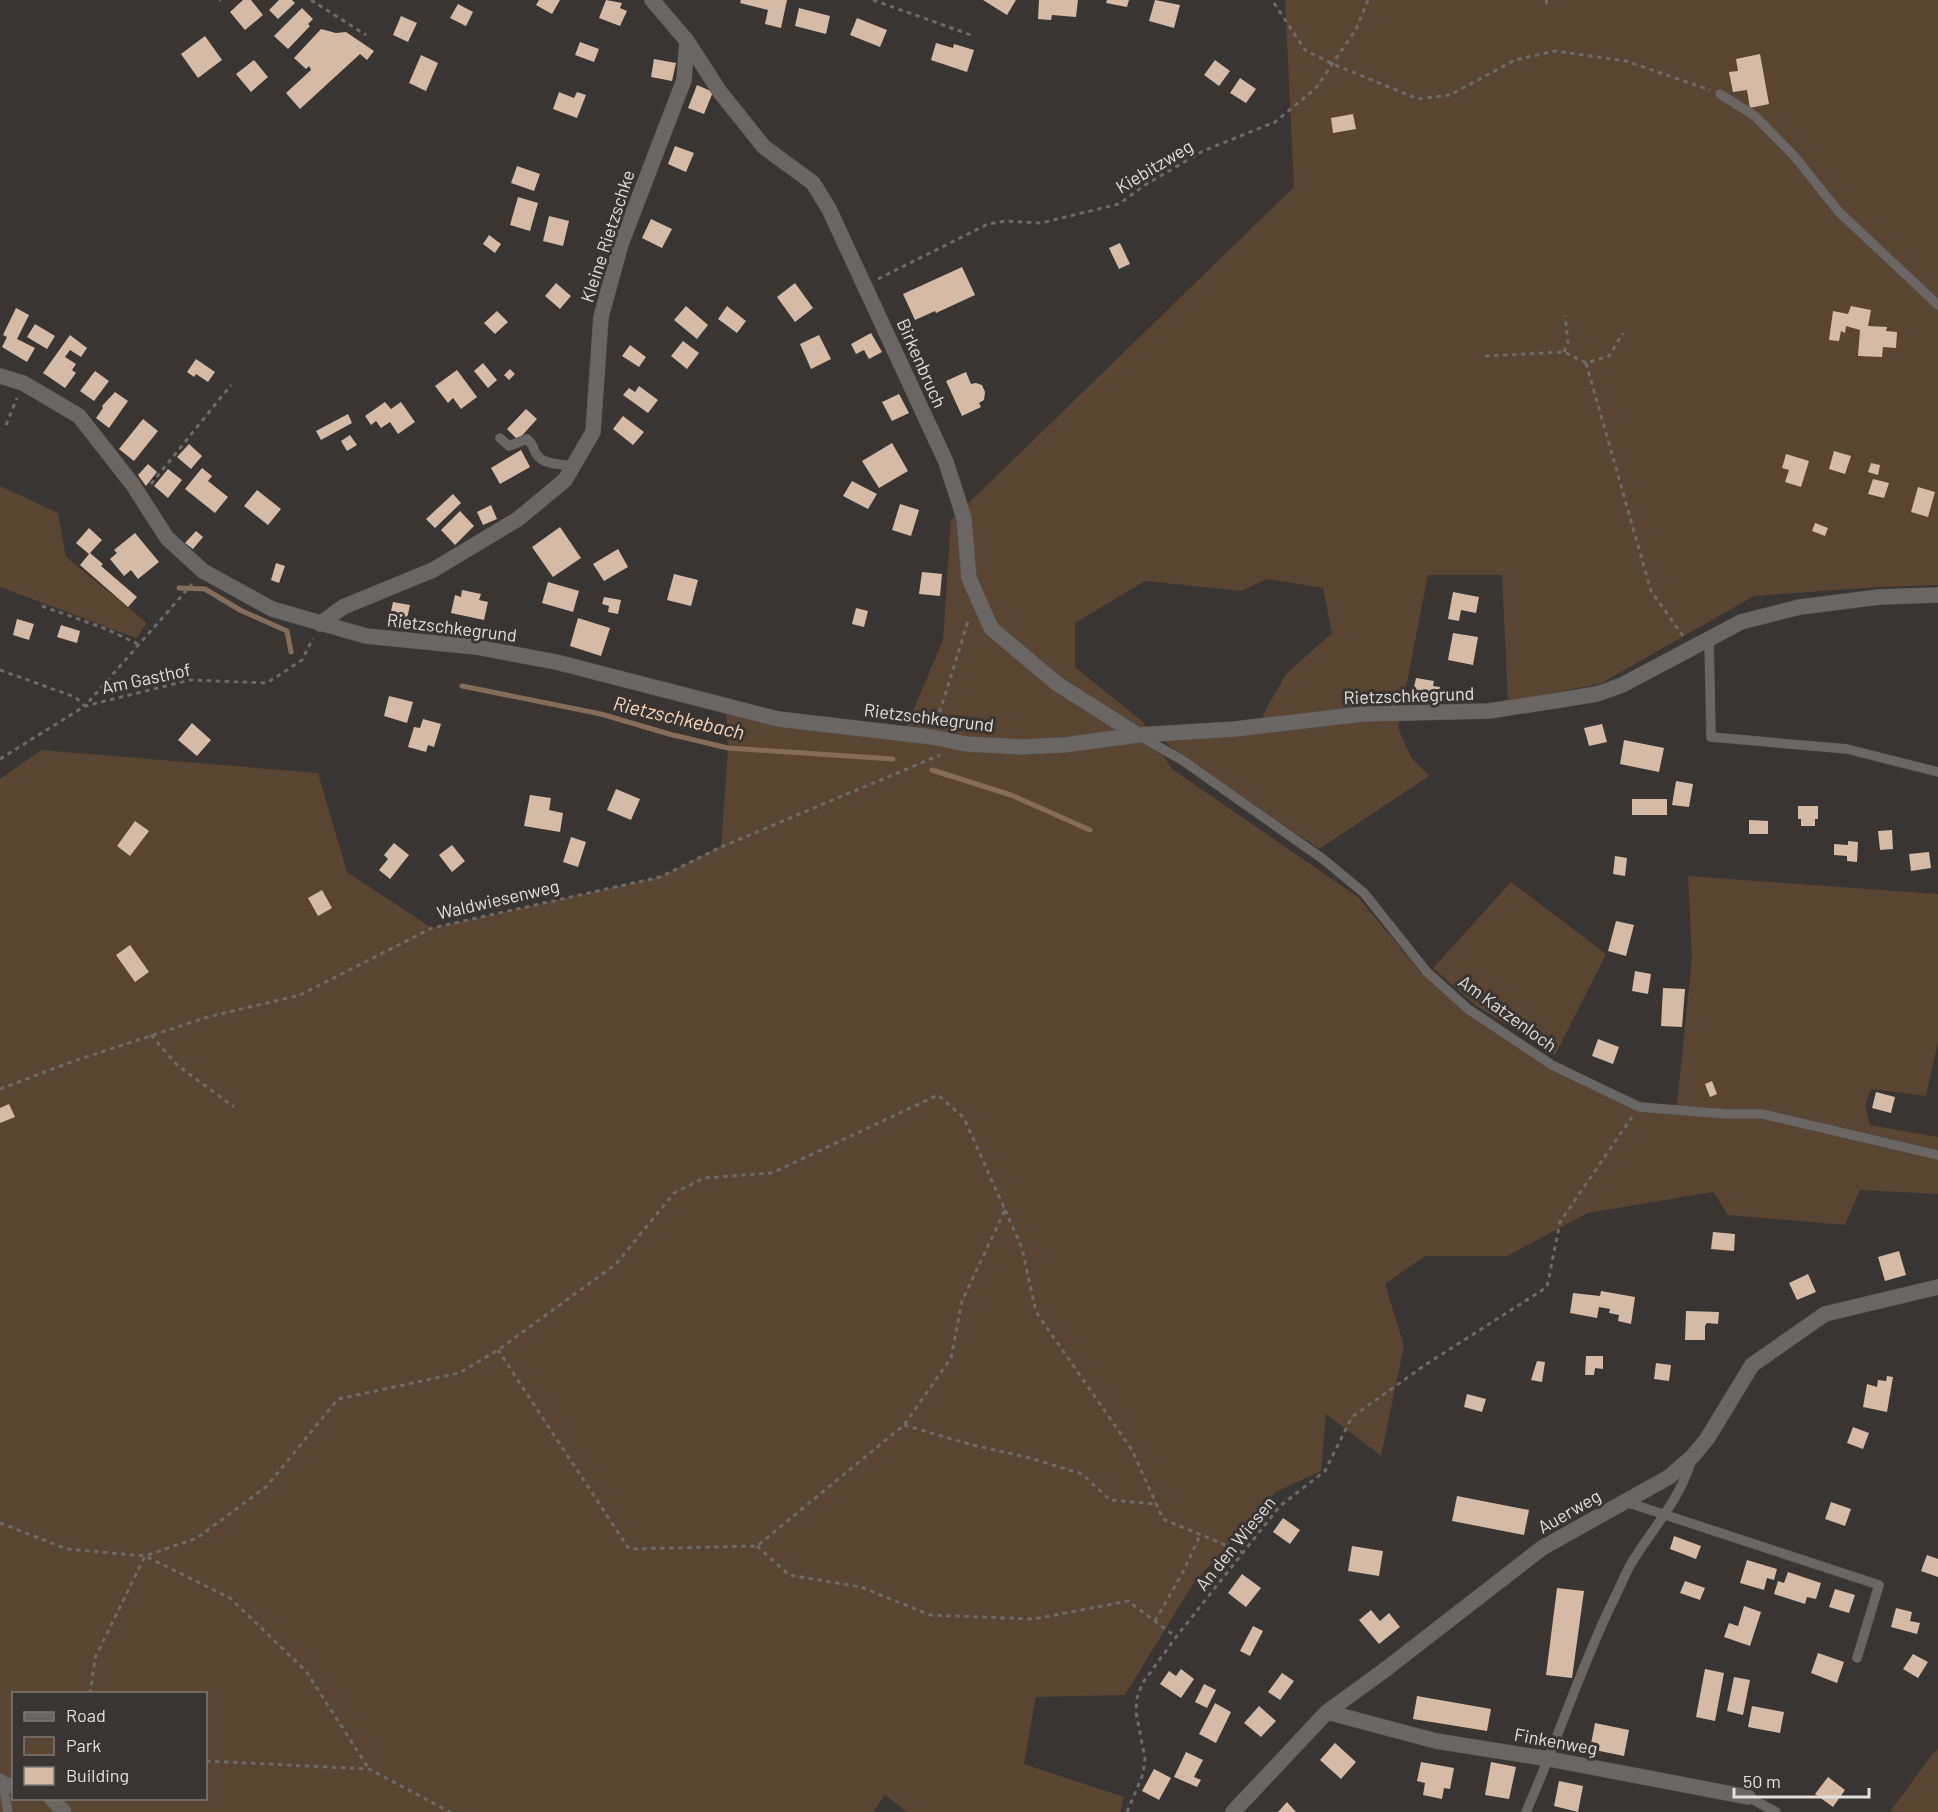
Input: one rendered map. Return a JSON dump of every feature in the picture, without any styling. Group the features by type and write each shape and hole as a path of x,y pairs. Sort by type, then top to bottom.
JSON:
{"street":[{"name":"Birkenbruch","path":"652,0 687,41 720,92 764,147 813,183 829,209 946,462 964,518 969,578 992,628 1056,683 1138,735"},
{"name":"Kleine Rietzschke","path":"320,624 343,607 434,570 518,519 565,480 593,432 601,317 621,244 684,80 687,41"},
{"name":"Rietzschkegrund","path":"0,376 23,383 79,416 133,485 167,538 203,571 272,609 366,636 476,647 556,662 778,719 932,737 966,744 1021,747 1064,745 1138,735 1235,729 1364,714 1489,711 1597,693 1622,685 1741,622 1800,607 1879,597 1938,595"},
{"name":"Auerweg","path":"1233,1812 1327,1712 1542,1548 1669,1477 1692,1457 1707,1439 1752,1365 1825,1314 1938,1287"},
{"name":"Finkenweg","path":"1327,1712 1436,1741 1549,1759 1748,1797"},
{"path":"53,1800 64,1812"}],"lane":[{"path":"1720,94 1755,116 1795,157 1839,212 1938,305"},
{"path":"500,438 509,446 527,439 534,445 536,454 544,461 573,466"},
{"path":"1709,637 1711,737 1847,749 1938,772"},
{"name":"Am Katzenloch","path":"1138,735 1182,760 1323,860 1364,893 1427,972 1468,1009 1552,1065 1639,1107 1726,1114 1762,1114 1938,1155"},
{"path":"1526,1812 1602,1624 1632,1562 1685,1482 1692,1457"},
{"path":"1625,1501 1879,1585 1857,1658"},
{"path":"6,1784 8,1812"},
{"name":"Finkenweg","path":"1748,1797 1776,1812"}],"path":[{"path":"311,0 366,35"},
{"path":"873,0 971,35"},
{"name":"Kiebitzweg","path":"865,285 988,224 1006,221 1041,223 1119,204 1145,185 1203,151 1275,122 1316,88 1356,29 1368,0"},
{"path":"1546,0 1548,9"},
{"path":"1274,3 1305,50 1418,99 1450,95 1515,60 1555,51 1626,61 1720,94"},
{"path":"1564,352 1568,342 1565,316"},
{"path":"1485,356 1564,352 1586,363 1609,356 1623,333"},
{"path":"1586,363 1651,591 1691,647"},
{"path":"146,491 231,385"},
{"path":"6,424 14,406"},
{"path":"0,670 75,697 85,706 203,571"},
{"path":"932,737 976,597"},
{"path":"42,606 106,629 138,644"},
{"name":"Am Gasthof","path":"0,759 85,706 190,680 267,683 302,660 320,624"},
{"name":"Waldwiesenweg","path":"0,1089 71,1062 208,1017 300,995 432,928 660,877 721,846 966,744"},
{"path":"151,1035 177,1065 234,1107"},
{"path":"90,1692 95,1658 145,1556 197,1538 267,1486 338,1399 459,1373 498,1350 616,1264 674,1193 704,1178 772,1173 938,1095 964,1118 1022,1248 1036,1312 1132,1450 1163,1519 1244,1553"},
{"name":"An den Wiesen","path":"1127,1812 1143,1774 1145,1759 1136,1712 1137,1698 1142,1684 1176,1637 1280,1506 1325,1471 1352,1417 1425,1365 1547,1287 1560,1221 1639,1107"},
{"path":"498,1350 629,1550 757,1546 904,1425 951,1358 962,1301 1005,1210"},
{"path":"904,1425 1082,1474 1110,1500 1155,1504"},
{"path":"0,1523 67,1550 145,1556 230,1598 306,1671 369,1769"},
{"path":"1155,1621 1183,1572 1200,1535"},
{"path":"757,1546 789,1575 861,1587 930,1615 1034,1619 1128,1601 1176,1637"},
{"path":"207,1761 369,1769 450,1812"}],"green space":[{"path":"1285,0 1938,0 1938,585 1754,596 1600,684 1508,701 1502,575 1428,575 1398,728 1411,757 1429,776 1319,849 1173,749 1163,739 1260,732 1264,713 1286,674 1332,633 1323,588 1267,579 1241,591 1145,581 1075,623 1075,667 1143,722 1172,769 1358,897 1422,974 1427,972 1468,1009 1552,1065 1676,1115 1692,958 1688,876 1938,894 1938,1042 1926,1096 1871,1089 1865,1106 1870,1125 1938,1137 1938,1194 1860,1190 1845,1225 1728,1215 1713,1192 1588,1213 1507,1256 1425,1256 1385,1284 1404,1346 1381,1456 1326,1414 1321,1471 1276,1492 1193,1584 1125,1695 1036,1697 1024,1764 1124,1797 1120,1812 907,1812 885,1795 873,1812 0,1812 0,779 41,750 318,773 347,872 432,928 660,877 721,846 728,748 726,705 904,732 943,640 951,520 1294,187"},
{"path":"0,486 58,513 66,557 147,623 136,638 0,587"},
{"path":"1511,882 1606,954 1555,1055 1475,1005 1433,968"},
{"path":"1938,1749 1938,1812 1890,1812 1933,1753"}],"building":[{"path":"243,0 251,0 263,15 245,30 230,12"},
{"path":"279,0 292,0 295,3 278,19 269,10"},
{"path":"539,0 560,0 552,14 536,5"},
{"path":"606,0 622,3 620,8 627,11 620,26 599,18"},
{"path":"741,0 787,0 781,28 765,24 768,10 740,3"},
{"path":"983,0 1016,0 1007,15"},
{"path":"1039,0 1078,0 1076,17 1052,15 1051,20 1038,19"},
{"path":"1107,0 1129,0 1127,7 1106,3"},
{"path":"1155,0 1180,5 1174,28 1149,21"},
{"path":"458,4 473,12 466,26 450,18"},
{"path":"302,8 313,19 308,24 310,26 288,49 274,36"},
{"path":"799,8 830,16 826,34 795,26"},
{"path":"401,16 417,23 408,42 393,35"},
{"path":"857,18 887,30 880,47 850,35"},
{"path":"321,29 336,33 346,32 374,51 367,60 360,54 300,109 286,93 311,70 309,66 306,69 294,58"},
{"path":"205,36 222,60 198,78 181,54"},
{"path":"580,42 599,49 594,62 575,55"},
{"path":"936,43 953,48 954,44 974,50 967,72 931,60"},
{"path":"1760,54 1769,104 1750,108 1747,90 1733,92 1729,72 1738,71 1736,59"},
{"path":"421,55 438,63 426,91 409,83"},
{"path":"654,59 676,63 672,81 651,77"},
{"path":"254,60 268,77 251,92 236,74"},
{"path":"1215,60 1230,71 1219,86 1204,75"},
{"path":"1240,78 1256,89 1246,103 1230,93"},
{"path":"697,85 713,92 704,114 688,108"},
{"path":"559,92 574,98 577,92 586,95 577,118 553,109"},
{"path":"1353,114 1356,129 1333,133 1331,118"},
{"path":"675,146 694,153 686,172 668,164"},
{"path":"517,166 540,174 534,191 511,183"},
{"path":"518,197 538,203 530,231 510,225"},
{"path":"549,216 569,221 563,246 543,241"},
{"path":"651,219 672,229 662,248 642,238"},
{"path":"489,235 501,244 495,253 483,244"},
{"path":"1120,243 1130,264 1119,269 1109,248"},
{"path":"962,267 975,295 915,320 903,294"},
{"path":"556,283 571,296 560,309 545,296"},
{"path":"795,283 813,308 795,322 777,297"},
{"path":"686,306 708,325 697,339 674,320"},
{"path":"727,306 746,321 737,333 718,319"},
{"path":"1851,306 1871,310 1868,326 1887,327 1886,331 1897,332 1896,348 1883,347 1882,357 1858,356 1860,330 1846,326 1845,333 1841,331 1839,341 1829,340 1833,311 1848,314"},
{"path":"16,308 29,315 17,339 35,348 27,362 2,347 7,337 3,335"},
{"path":"497,311 508,322 495,334 484,323"},
{"path":"35,324 55,336 47,349 27,337"},
{"path":"871,333 882,352 869,359 864,350 856,354 851,344"},
{"path":"70,335 87,348 81,357 70,350 65,357 76,364 72,370 76,373 65,388 43,373"},
{"path":"819,335 831,359 811,369 800,344"},
{"path":"683,341 699,353 687,369 671,356"},
{"path":"630,345 646,357 639,367 622,356"},
{"path":"196,359 215,372 208,382 196,374 194,377 187,372"},
{"path":"483,363 497,380 488,388 474,371"},
{"path":"510,369 515,374 509,380 504,375"},
{"path":"457,370 477,397 461,409 453,398 448,403 435,386"},
{"path":"95,371 109,381 94,401 80,391"},
{"path":"966,372 971,384 982,385 985,392 984,400 979,403 981,407 962,416 946,381"},
{"path":"639,386 658,400 648,413 623,395 629,388 635,392"},
{"path":"115,392 128,401 109,428 96,418 102,406"},
{"path":"899,394 909,413 892,421 882,402"},
{"path":"385,402 391,409 401,402 415,422 398,434 390,422 381,428 376,421 371,425 365,416"},
{"path":"526,409 537,419 518,440 507,429"},
{"path":"348,414 352,423 321,440 316,431"},
{"path":"623,416 644,432 633,445 613,429"},
{"path":"143,419 158,431 134,461 119,449"},
{"path":"350,435 357,445 347,451 341,441"},
{"path":"892,443 908,471 879,488 862,461"},
{"path":"189,444 202,456 191,469 177,457"},
{"path":"521,450 530,467 500,484 491,468"},
{"path":"1834,451 1851,456 1845,474 1829,469"},
{"path":"1786,454 1809,461 1801,487 1785,482 1789,470 1782,468"},
{"path":"1871,463 1880,465 1878,475 1868,472"},
{"path":"148,464 157,472 146,486 138,475"},
{"path":"202,468 212,476 208,481 228,497 215,513 185,489"},
{"path":"168,469 182,480 168,498 154,486"},
{"path":"1873,479 1889,483 1884,498 1868,494"},
{"path":"852,481 877,494 868,509 843,496"},
{"path":"1918,487 1935,492 1928,517 1911,512"},
{"path":"257,490 281,509 268,525 244,506"},
{"path":"453,494 461,503 435,528 426,519"},
{"path":"900,504 919,510 911,536 892,530"},
{"path":"491,505 497,519 483,525 477,512"},
{"path":"460,511 474,526 455,545 441,530"},
{"path":"1815,523 1828,528 1825,536 1812,531"},
{"path":"560,527 581,558 553,577 532,547"},
{"path":"89,528 102,540 90,553 103,564 101,566 137,597 128,607 80,565 89,554 76,543"},
{"path":"196,531 203,537 193,549 185,543"},
{"path":"135,533 159,562 138,579 131,570 124,576 110,559 117,553 114,550"},
{"path":"618,549 628,567 604,581 593,564"},
{"path":"276,563 285,566 279,583 271,580"},
{"path":"922,572 942,574 940,596 919,594"},
{"path":"674,574 698,580 691,606 667,600"},
{"path":"548,582 579,591 573,612 542,603"},
{"path":"462,590 481,594 479,600 488,602 484,620 451,613 455,595 461,597"},
{"path":"1453,592 1479,597 1476,613 1461,610 1459,621 1448,619"},
{"path":"604,597 621,600 618,614 608,612 609,606 602,604"},
{"path":"393,602 410,605 406,623 389,620"},
{"path":"856,608 868,611 864,627 852,624"},
{"path":"578,618 610,628 601,656 570,646"},
{"path":"17,619 34,624 29,640 13,635"},
{"path":"61,625 80,631 77,643 57,637"},
{"path":"1453,633 1478,637 1473,665 1448,660"},
{"path":"1416,678 1434,681 1433,686 1440,687 1437,701 1412,697"},
{"path":"389,696 413,702 407,723 384,716"},
{"path":"423,719 441,724 434,747 428,745 426,752 408,747 414,727 420,728"},
{"path":"192,723 211,740 197,756 178,740"},
{"path":"1602,724 1607,742 1589,746 1584,728"},
{"path":"1624,740 1664,748 1659,772 1620,764"},
{"path":"1676,781 1693,784 1689,807 1672,805"},
{"path":"616,789 640,799 631,820 607,810"},
{"path":"530,795 551,798 549,810 563,813 560,832 524,826"},
{"path":"1632,799 1667,799 1667,815 1632,815"},
{"path":"1798,806 1818,806 1818,819 1815,819 1815,826 1801,826 1801,819 1798,819"},
{"path":"1749,820 1768,821 1768,834 1749,834"},
{"path":"135,821 149,831 130,856 117,846"},
{"path":"1892,830 1893,849 1880,850 1878,831"},
{"path":"571,837 586,842 578,867 563,862"},
{"path":"1848,841 1858,842 1857,862 1847,861 1847,856 1834,855 1834,844 1848,845"},
{"path":"394,843 409,855 390,879 379,870 388,859 384,855"},
{"path":"452,845 465,861 452,872 439,855"},
{"path":"1929,852 1931,868 1911,871 1909,854"},
{"path":"1615,856 1627,858 1625,876 1613,874"},
{"path":"322,890 332,908 318,916 308,898"},
{"path":"1616,921 1634,925 1626,956 1608,951"},
{"path":"130,945 149,972 135,982 116,955"},
{"path":"1635,971 1651,974 1648,994 1632,991"},
{"path":"1663,988 1685,989 1682,1027 1661,1026"},
{"path":"1598,1039 1619,1047 1613,1064 1592,1056"},
{"path":"1712,1081 1717,1094 1710,1097 1705,1084"},
{"path":"1876,1092 1895,1097 1891,1113 1872,1108"},
{"path":"9,1104 15,1117 0,1123 0,1108"},
{"path":"1713,1232 1735,1234 1734,1251 1711,1249"},
{"path":"1899,1251 1906,1275 1885,1281 1878,1257"},
{"path":"1808,1274 1816,1292 1797,1300 1789,1283"},
{"path":"1601,1291 1635,1297 1631,1324 1618,1321 1619,1315 1609,1313 1610,1309 1599,1307 1597,1318 1570,1313 1573,1293 1600,1296"},
{"path":"1686,1311 1719,1312 1718,1324 1707,1323 1705,1326 1705,1340 1685,1340"},
{"path":"1586,1356 1603,1356 1603,1369 1595,1368 1594,1375 1585,1375"},
{"path":"1537,1361 1545,1362 1542,1382 1531,1380"},
{"path":"1656,1363 1671,1365 1669,1381 1654,1379"},
{"path":"1887,1376 1893,1377 1887,1412 1863,1407 1867,1384 1877,1387 1878,1380 1886,1381"},
{"path":"1467,1394 1486,1399 1482,1412 1464,1407"},
{"path":"1853,1427 1869,1433 1863,1449 1847,1443"},
{"path":"1457,1496 1529,1510 1524,1535 1452,1521"},
{"path":"1831,1502 1851,1509 1845,1526 1825,1519"},
{"path":"1283,1518 1300,1530 1290,1544 1273,1532"},
{"path":"1674,1536 1701,1546 1696,1559 1670,1549"},
{"path":"1352,1546 1383,1551 1379,1576 1348,1571"},
{"path":"1927,1555 1938,1559 1938,1577 1921,1571"},
{"path":"1747,1560 1777,1569 1774,1580 1767,1578 1764,1590 1740,1583"},
{"path":"1788,1572 1821,1583 1816,1599 1807,1597 1805,1604 1774,1594 1778,1581 1784,1583"},
{"path":"1242,1574 1261,1588 1246,1607 1228,1593"},
{"path":"1685,1581 1705,1588 1700,1600 1680,1593"},
{"path":"1557,1588 1584,1591 1572,1678 1546,1675"},
{"path":"1835,1589 1855,1595 1849,1613 1829,1607"},
{"path":"1744,1606 1761,1612 1750,1646 1724,1637 1729,1623 1738,1626"},
{"path":"1896,1608 1912,1612 1910,1621 1920,1623 1917,1634 1891,1627"},
{"path":"1371,1610 1380,1621 1389,1613 1400,1627 1379,1644 1359,1620"},
{"path":"1253,1626 1263,1631 1250,1656 1240,1651"},
{"path":"1818,1653 1844,1662 1837,1683 1811,1673"},
{"path":"1913,1654 1928,1662 1918,1678 1903,1669"},
{"path":"1181,1669 1194,1679 1181,1698 1160,1684 1169,1671 1176,1676"},
{"path":"1705,1669 1724,1673 1715,1721 1696,1717"},
{"path":"1282,1673 1294,1681 1280,1700 1268,1692"},
{"path":"1734,1677 1750,1680 1743,1715 1727,1711"},
{"path":"1204,1684 1216,1690 1207,1708 1195,1702"},
{"path":"1417,1696 1491,1709 1487,1731 1413,1719"},
{"path":"1215,1703 1231,1712 1216,1743 1199,1734"},
{"path":"1259,1706 1276,1721 1261,1737 1244,1723"},
{"path":"1752,1706 1784,1712 1780,1733 1748,1727"},
{"path":"1595,1723 1629,1730 1624,1756 1590,1749"},
{"path":"1335,1743 1356,1762 1341,1779 1320,1760"},
{"path":"1186,1752 1203,1760 1194,1777 1201,1780 1197,1787 1174,1777"},
{"path":"1421,1762 1454,1768 1450,1789 1444,1788 1442,1799 1423,1795 1425,1783 1417,1781"},
{"path":"1491,1762 1516,1767 1509,1799 1485,1795"},
{"path":"1154,1769 1171,1778 1159,1800 1142,1791"},
{"path":"1828,1777 1845,1790 1833,1807 1815,1794"},
{"path":"1559,1781 1583,1786 1578,1812 1554,1806"},
{"path":"1287,1802 1296,1812 1278,1812"}],"waterway":[{"name":"Rietzschkebach","path":"179,588 205,589 240,610 287,631 291,652"},
{"name":"Rietzschkebach","path":"462,686 601,714 728,748 893,759"},
{"name":"Rietzschkebach","path":"932,770 1011,795 1090,830"}]}
